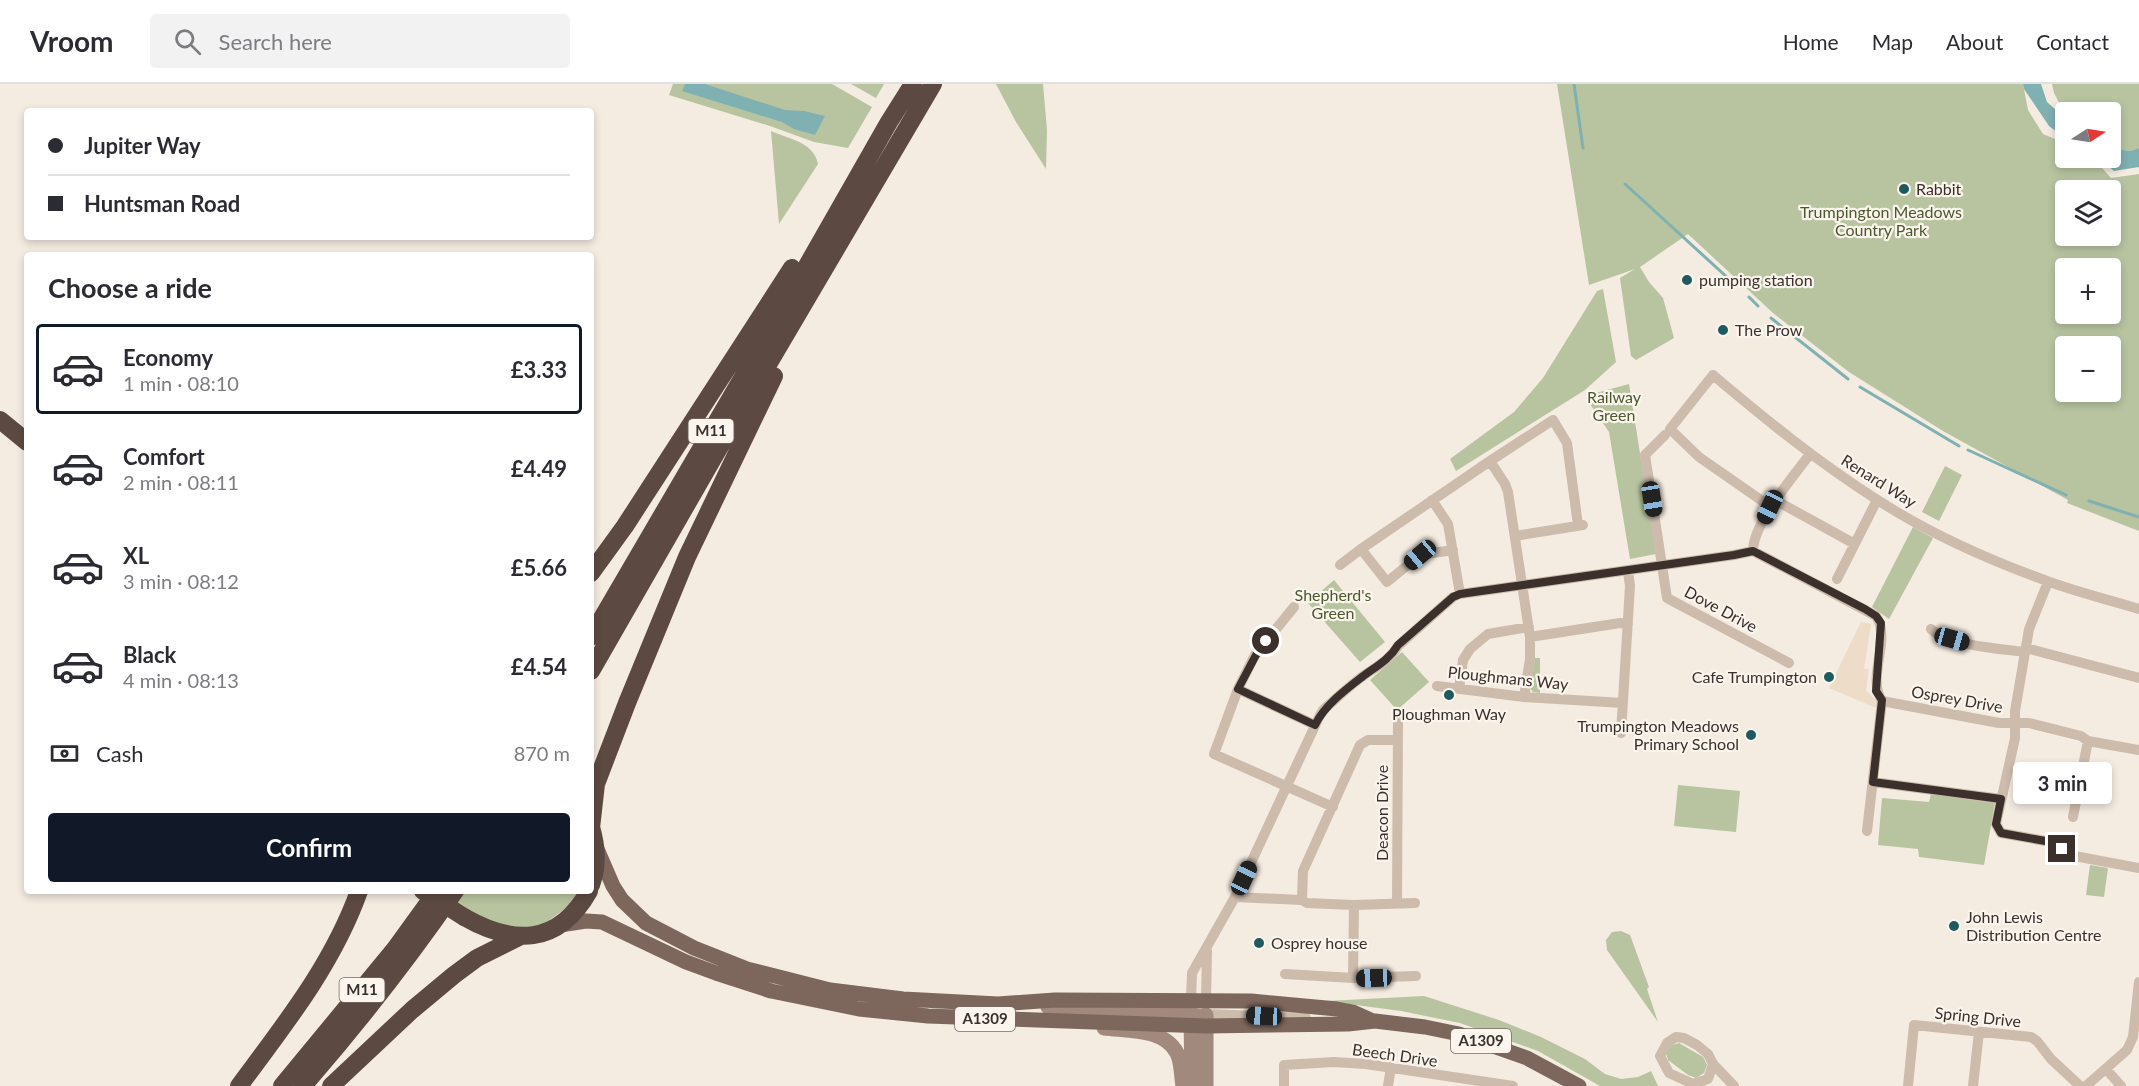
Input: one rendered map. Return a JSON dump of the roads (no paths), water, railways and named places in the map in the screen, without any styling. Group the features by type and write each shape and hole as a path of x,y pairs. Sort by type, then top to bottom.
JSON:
{"highway":[{"name":"M11","path":"594,632 913,84"},
{"name":"M11","path":"594,666 933,84"},
{"name":"M11","path":"594,569 625,526 802,252 830,224"},
{"name":"M11","path":"594,802 596,784 687,556 790,344 809,294"},
{"path":"0,420 24,440"},
{"path":"594,839 596,846 594,871"},
{"name":"M11","path":"239,1086 295,1011 328,960 346,925 358,894"},
{"path":"428,894 485,929 519,937 536,934 560,925 575,912 587,894"},
{"name":"M11","path":"282,1086 381,967 435,894"},
{"name":"M11","path":"303,1086 387,984 453,894"},
{"name":"M11","path":"331,1086 412,1010 454,975 477,958 519,937"}],"main road":[{"name":"A1309","path":"596,846 613,886 631,910 646,923 702,951 747,969 830,990 903,999 998,1004 1055,1000 1197,1009 1347,1024 1375,1021 1425,1027 1459,1034 1527,1058 1579,1086"},
{"name":"A1309","path":"560,925 585,921 602,922 716,973 771,991 889,1013 1053,1021 1197,1009 1251,1001 1336,1009 1353,1012 1375,1021"}],"street":[{"name":"Renard Way","path":"1773,504 1699,457 1670,429 1713,375 1810,454 1877,500 1938,534 2048,582 2139,609"},
{"path":"1340,566 1432,500 1553,420 1567,443 1581,525 1515,536"},
{"path":"1662,565 1645,455 1665,435"},
{"path":"1753,551 1753,543 1773,504 1810,454"},
{"path":"1490,461 1505,484 1530,632 1530,659 1524,697"},
{"path":"1432,500 1448,524 1460,594"},
{"path":"1837,579 1853,543 1877,500"},
{"path":"1773,504 1853,543"},
{"path":"1361,549 1387,582 1420,555 1453,550"},
{"path":"1206,1086 1192,973 1235,897 1315,725 1323,710 1363,676 1374,670 1394,653 1398,645 1453,597 1460,594 1753,551 1876,616 1882,628 1876,691 1882,700 1868,831"},
{"name":"Dove Drive","path":"1662,565 1667,598 1790,663"},
{"path":"1621,733 1630,586 1628,571"},
{"path":"2048,582 2029,629 2015,711 2015,738 1996,824 2001,833 2051,842 2069,855 2139,868"},
{"path":"1294,607 1256,655 1238,689 1214,754 1333,807"},
{"path":"1458,689 1463,660 1470,649 1488,634 1499,631 1530,632 1628,624"},
{"path":"1930,629 1936,635 1967,644 2025,650 2139,678"},
{"name":"Ploughmans Way","path":"1437,686 1524,697 1623,703"},
{"path":"1238,689 1315,725"},
{"name":"Osprey Drive","path":"1882,700 1999,723 2029,723 2081,736 2088,741 2139,750"},
{"name":"Deacon Drive","path":"1397,903 1398,722"},
{"path":"1302,900 1303,871 1360,745 1368,740 1398,740"},
{"path":"2073,817 2088,741"},
{"path":"1873,782 2001,799"},
{"path":"1235,897 1354,905 1415,903"},
{"path":"1353,978 1354,905"},
{"path":"1192,1086 1197,1009 1207,948"},
{"path":"1285,974 1353,978 1416,976"},
{"path":"2086,1086 2127,1050 2133,1037 2139,982"},
{"path":"1053,1021 1161,1037 1170,1043 1177,1054 1183,1086"},
{"name":"Spring Drive","path":"1908,1086 1914,1025 2031,1037 2079,1086"},
{"path":"1973,1086 1979,1032"},
{"path":"1670,1086 1669,1073 1660,1056 1667,1042 1676,1037 1684,1038 1708,1054 1713,1065 1734,1086"},
{"name":"Beech Drive","path":"1284,1086 1284,1065 1334,1062 1391,1067 1513,1086"},
{"path":"1669,1073 1698,1085 1708,1079 1713,1065"},
{"path":"1388,1086 1391,1067"},
{"path":"2106,1069 2121,1086"}],"water":[{"path":"685,84 705,84 785,110 804,111 825,116 815,135 794,129 782,122 682,91"},
{"path":"2023,84 2041,84 2047,102 2055,109 2055,130 2049,126"},
{"path":"2139,148 2139,167 2114,171 2111,168 2121,168 2121,150 2130,151"}],"waterway":[{"path":"1574,84 1583,148"},
{"path":"1625,184 1729,279"},
{"path":"1749,297 1758,306"},
{"path":"1771,318 1848,379"},
{"path":"1860,387 1959,446"},
{"path":"1968,450 2066,495"},
{"path":"2089,501 2139,517"}],"place":[{"name":"Rabbit","path":"1904,189"},
{"name":"pumping station","path":"1687,280"},
{"name":"The Prow","path":"1723,330"},
{"name":"Cafe Trumpington","path":"1829,677"},
{"name":"Ploughman Way","path":"1449,695"},
{"name":"Trumpington Meadows Primary School","path":"1751,735"},
{"name":"John Lewis Distribution Centre","path":"1954,926"},
{"name":"Osprey house","path":"1259,943"}],"park label":[{"name":"Trumpington Meadows Country Park","path":"1881,221"},
{"name":"Railway Green","path":"1614,406"},
{"name":"Shepherd's Green","path":"1333,604"}]}
